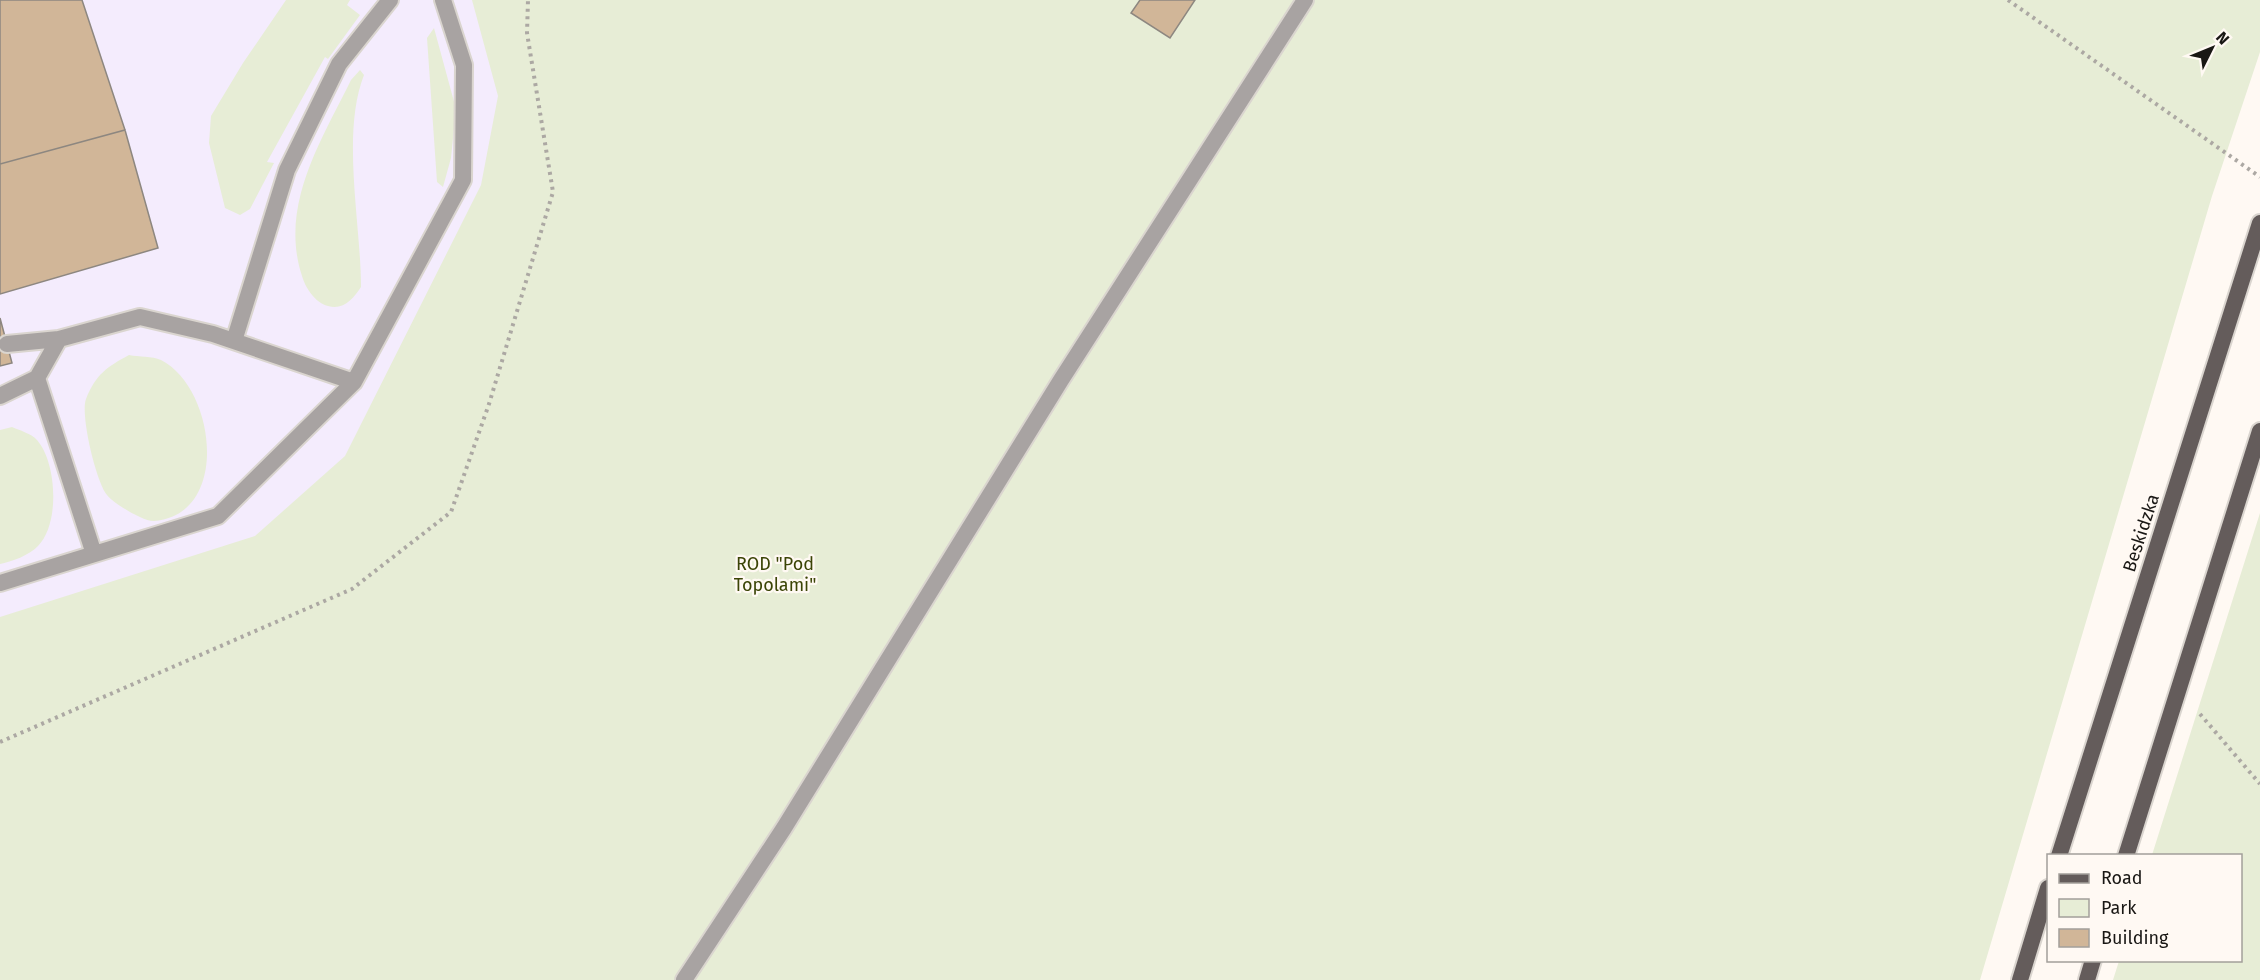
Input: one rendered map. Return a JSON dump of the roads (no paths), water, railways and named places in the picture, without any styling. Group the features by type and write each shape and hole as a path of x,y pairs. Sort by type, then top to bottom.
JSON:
{"main road":[{"name":"Beskidzka","path":"2059,854 2260,223"},
{"path":"2126,854 2260,431"},
{"path":"2019,980 2047,894"},
{"path":"2087,980 2092,962"}],"lane":[{"path":"234,340 287,170 339,64 390,0"},
{"path":"0,583 218,516 354,382 463,180 464,65 443,0"},
{"path":"684,980 784,828 1061,380 1305,0"},
{"path":"7,344 59,339 140,317 234,340 354,382"},
{"path":"0,396 37,378 59,339"},
{"path":"37,378 94,554"}],"park label":[{"name":"ROD \"Pod Topolami\"","path":"775,574"}]}
